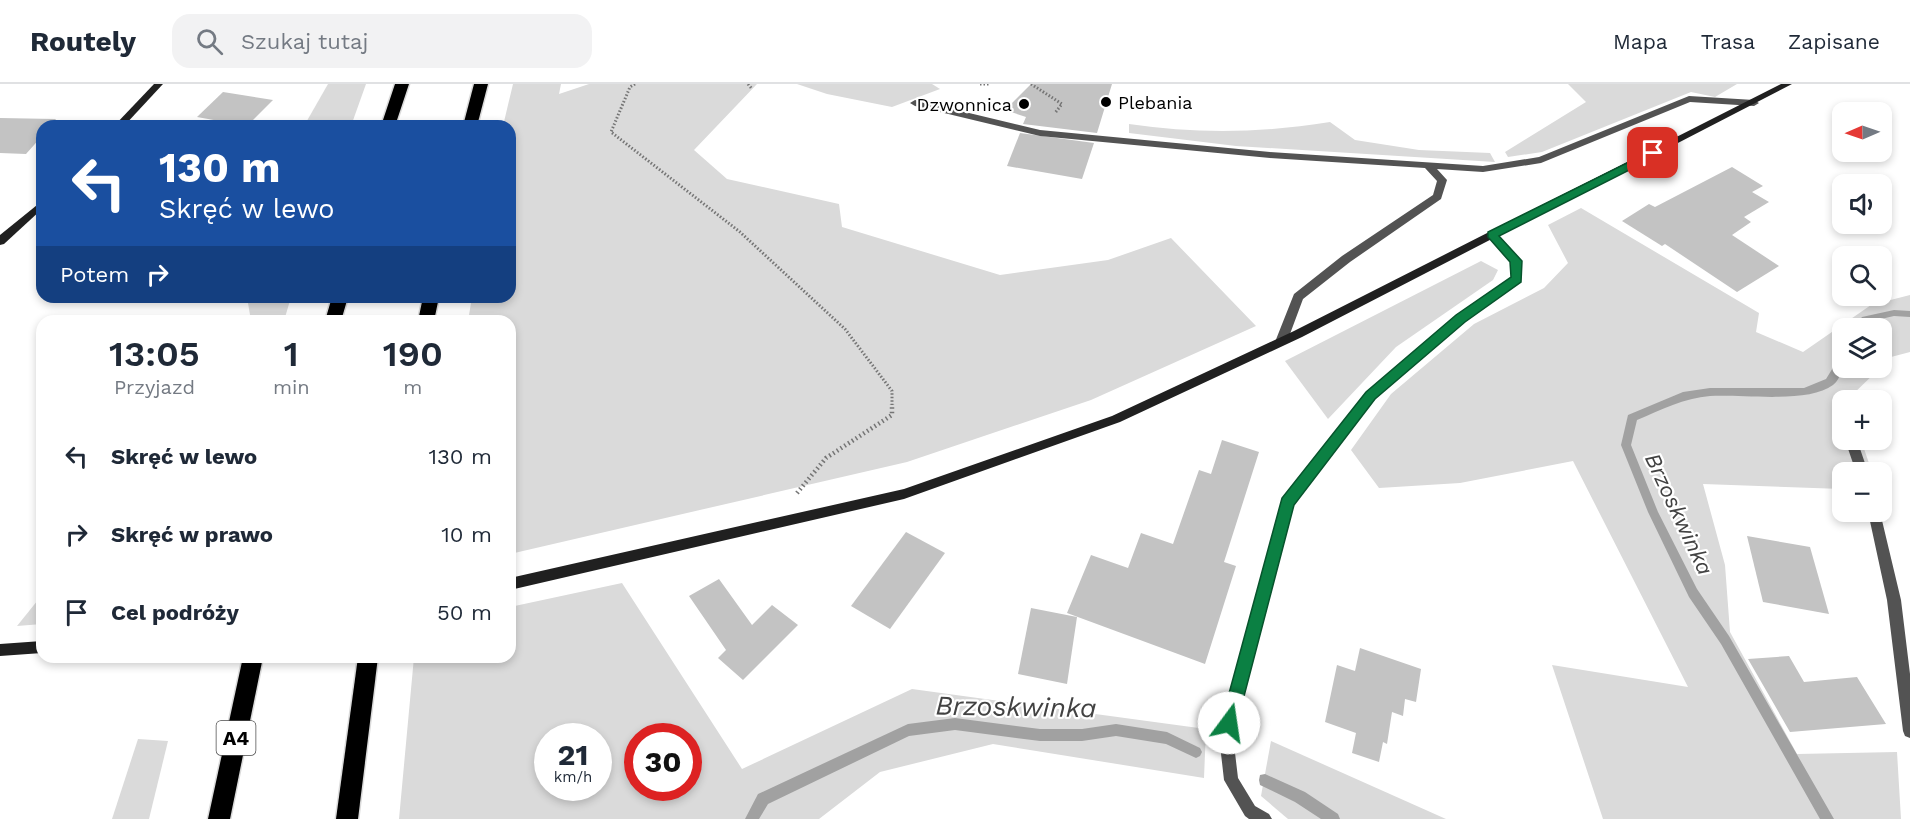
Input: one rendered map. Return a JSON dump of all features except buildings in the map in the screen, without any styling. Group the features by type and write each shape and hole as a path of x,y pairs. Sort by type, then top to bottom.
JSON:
{"highway":[{"path":"390,120 402,84"},
{"path":"472,120 481,84"},
{"name":"A4","path":"219,819 252,663"},
{"path":"347,819 367,663"}],"street":[{"path":"125,120 159,84"},
{"path":"516,583 904,494 1116,418 1281,342 1788,84"},
{"path":"915,103 1041,133 1270,155 1483,169 1541,160 1689,99 1754,103"},
{"path":"1281,342 1298,297 1346,260 1437,197 1442,180 1427,165"},
{"path":"0,241 36,209"},
{"path":"1264,819 1251,811 1231,780 1226,736 1287,502 1370,396 1461,318 1517,279 1516,261 1492,235"},
{"path":"1876,522 1894,600 1910,731"},
{"path":"0,650 36,648"}],"path":[{"path":"635,84 630,87 611,132 740,232 845,328 892,391 892,416 845,444 806,475 794,499 794,520"},
{"path":"748,84 752,89"},
{"path":"980,84 984,86 989,84"},
{"path":"1031,84 1062,104 1050,120"}],"shaded area":[{"path":"328,84 366,84 353,120 307,120"},
{"path":"513,84 561,84 559,94 589,84 757,84 694,150 727,179 839,204 842,227 1000,275 1108,260 1171,238 1256,326 1091,400 907,462 516,553 516,315 469,315 471,303 516,303 516,120 504,120"},
{"path":"797,84 932,84 940,89 892,107 827,94"},
{"path":"1568,84 1737,84 1715,97 1691,92 1542,152 1508,157 1505,152 1586,102"},
{"path":"1330,122 1355,140 1419,150 1490,153 1495,162 1236,146 1129,133 1129,124 1230,131"},
{"path":"1581,208 1759,313 1756,332 1803,352 1832,332 1832,378 1870,378 1857,390 1832,390 1832,450 1864,450 1869,462 1832,462 1832,489 1703,484 1725,565 1730,632 1797,754 1897,752 1901,819 1603,819 1552,665 1688,687 1573,461 1460,483 1379,488 1351,450 1391,394 1474,324 1544,288 1568,263 1548,225"},
{"path":"1481,261 1498,270 1493,280 1396,347 1328,419 1285,361"},
{"path":"1910,295 1910,352 1892,357 1892,318 1852,318 1870,306 1892,306 1892,300"},
{"path":"248,303 289,303 286,315 250,315"},
{"path":"622,583 742,769 912,689 1206,729 1204,778 993,744 880,772 819,819 399,819 413,663 516,663 516,606"},
{"path":"36,602 36,624 17,626"},
{"path":"138,739 168,741 149,819 112,819"},
{"path":"1271,741 1446,819 1288,819 1261,796"}],"waterway":[{"name":"Brzoskwinka","path":"1870,318 1894,313 1910,314"},
{"name":"Brzoskwinka","path":"1827,819 1725,640 1693,593 1653,512 1626,445 1632,418 1683,396 1710,392 1805,392 1830,382 1832,378"},
{"name":"Brzoskwinka","path":"752,819 763,799 908,730 955,724 1040,735 1082,735 1116,730 1167,738 1196,752"},
{"name":"Brzoskwinka","path":"1265,780 1300,797 1333,819"}],"place":[{"name":"Plebania","path":"1106,102"},
{"name":"Dzwonnica","path":"1024,104"}],"route":[{"path":"1229,723 1287,502 1370,396 1461,318 1517,279 1516,261 1492,235 1653,153"}]}
